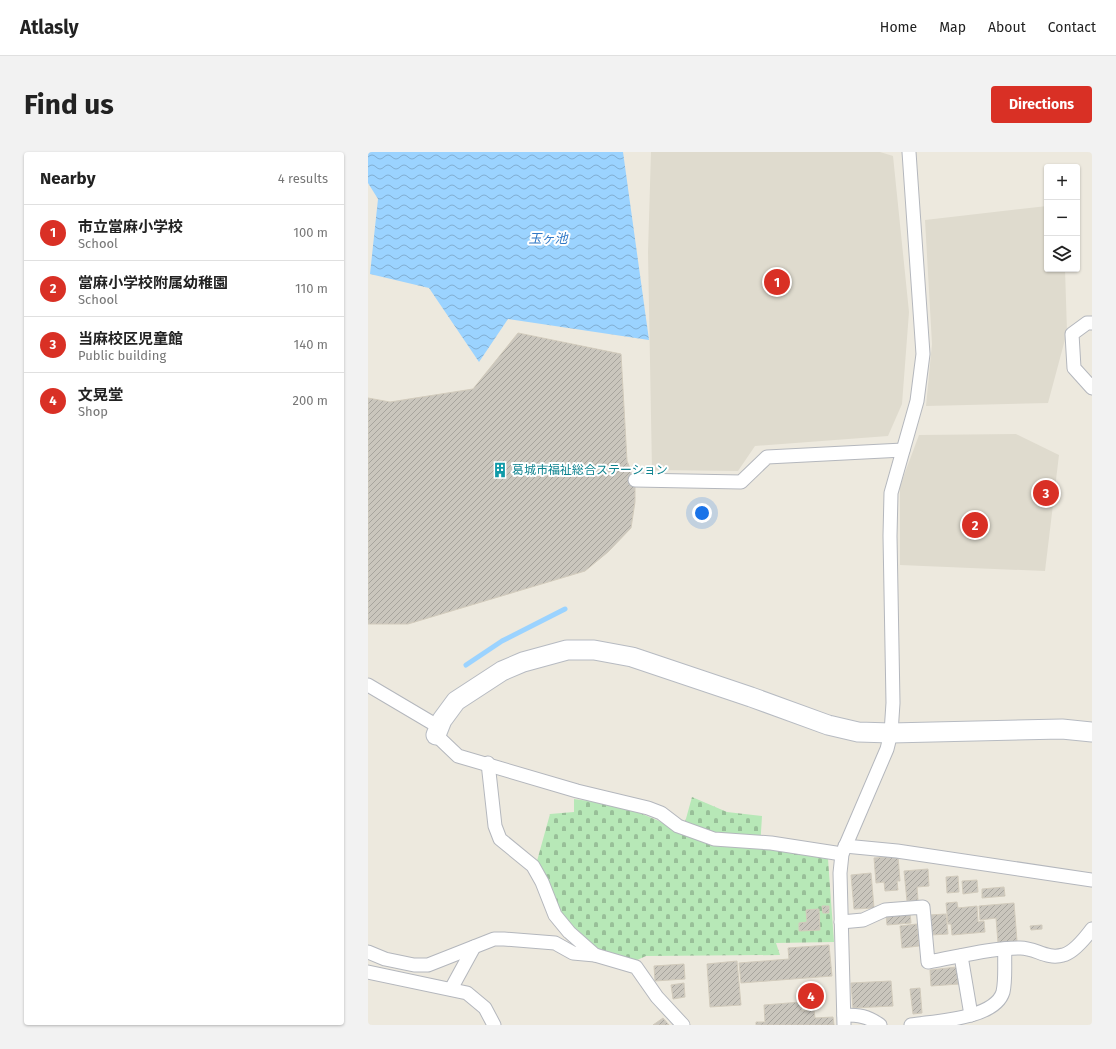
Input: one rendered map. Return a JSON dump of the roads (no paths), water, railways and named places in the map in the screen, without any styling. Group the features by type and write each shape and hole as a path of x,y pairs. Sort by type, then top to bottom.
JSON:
{"street":[{"path":"880,1025 861,1014 844,1020 840,873 843,850 887,749 891,733 893,703 890,536 891,493 917,401 923,354 909,152"},
{"path":"1092,323 1087,323 1072,334 1074,368 1092,388"},
{"path":"635,480 741,482 767,457 903,450"},
{"path":"438,731 456,701 502,671 523,662 567,650 594,650 632,657 751,697 828,725 858,732 891,733 1062,729 1092,732"},
{"path":"368,685 438,731 458,756 577,791 648,808 661,813 678,826 714,839 843,850 897,850 1092,880"},
{"path":"488,764 495,826 500,839 533,866 542,882 555,915 569,932 595,955"},
{"path":"841,922 863,920 885,910 922,907 928,962 1020,947 1047,957 1062,956 1076,947 1092,929"},
{"path":"368,952 385,959 414,965 428,965 494,940 504,939 556,943 573,952 595,955 636,967 657,997 683,1025"},
{"path":"450,989 474,947"},
{"path":"911,1025 969,1019 988,1009 997,1002 1003,992 1005,949"},
{"path":"961,956 969,1019"},
{"path":"368,972 467,993 486,1008 494,1025"}],"water":[{"name":"玉ヶ池","path":"368,152 623,152 649,340 508,319 479,362 429,288 370,274 378,199 368,183"}],"waterway":[{"path":"466,665 502,641 565,609"}],"place":[{"name":"市立當麻小学校","path":"777,282"},
{"name":"葛城市福祉総合ステーション","path":"500,470"},
{"name":"当麻校区児童館","path":"1046,493"},
{"name":"當麻小学校附属幼稚園","path":"975,525"},
{"name":"文晃堂","path":"811,996"}]}
